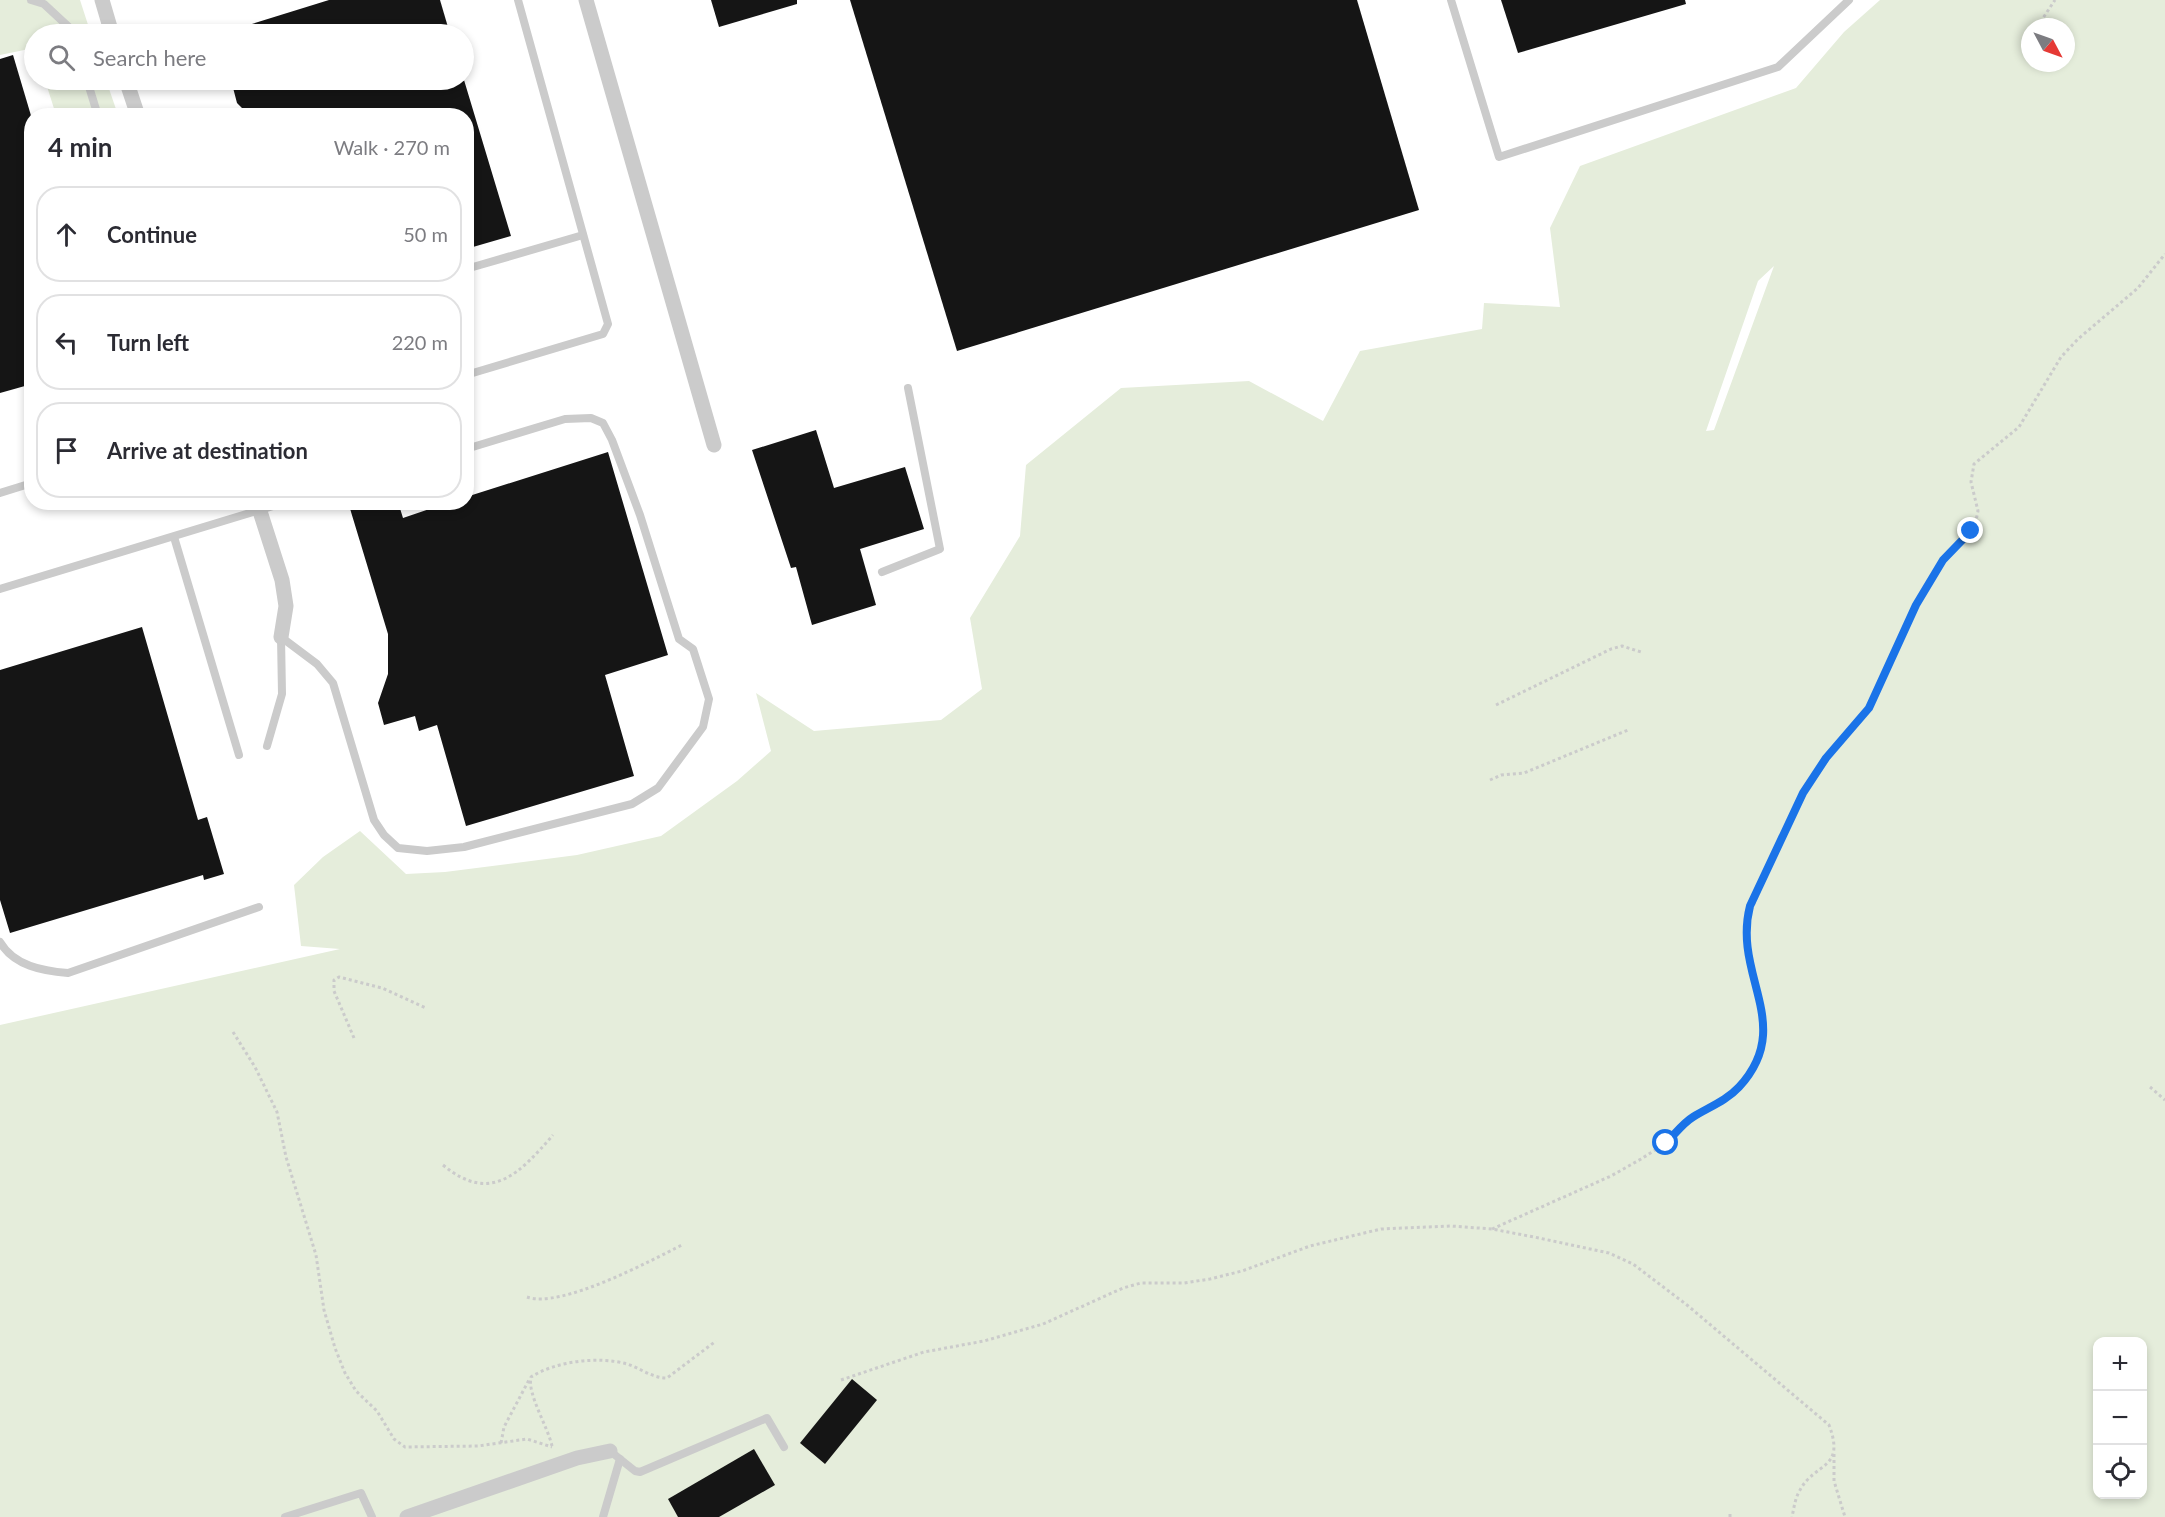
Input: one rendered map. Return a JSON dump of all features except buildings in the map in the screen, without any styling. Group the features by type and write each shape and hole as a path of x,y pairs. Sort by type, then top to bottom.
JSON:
{"street":[{"path":"102,0 109,24"},
{"path":"586,0 714,445"},
{"path":"129,90 135,108"},
{"path":"260,510 282,580 286,606 281,637"},
{"path":"407,1517 558,1465 615,1455"}],"lane":[{"path":"31,0 45,4 66,24"},
{"path":"474,373 603,334 608,324 518,0"},
{"path":"1451,0 1498,157 1778,67 1849,0"},
{"path":"90,90 96,108"},
{"path":"474,267 584,235"},
{"path":"882,572 940,549 908,388"},
{"path":"281,637 317,664 333,683 374,820 384,835 398,848 427,851 464,847 632,804 658,788 703,727 709,699 693,649 679,639 640,515 612,440 603,423 591,418 565,419 474,447"},
{"path":"0,493 24,486"},
{"path":"0,589 174,537 248,510"},
{"path":"174,537 239,755"},
{"path":"267,746 282,694 281,637"},
{"path":"0,942 5,951 38,970 68,973 259,907"},
{"path":"603,1517 615,1455 636,1472 640,1472 766,1418 784,1447"},
{"path":"285,1517 361,1493 372,1517"}],"path":[{"path":"2043,18 2055,0"},
{"path":"1492,1229 1601,1181 1641,1159 1666,1143 1692,1117 1730,1095 1750,1074 1763,1048 1765,1029 1748,956 1747,920 1755,896 1795,807 1826,758 1869,708 1895,648 1930,581 1952,548 1975,525 1978,511 1971,482 1974,464 2019,427 2061,357 2078,339 2138,288 2165,254"},
{"path":"1496,705 1611,649 1622,646 1641,652"},
{"path":"1490,780 1502,775 1524,773 1628,730"},
{"path":"354,1038 334,991 334,980 339,977 382,987 426,1008"},
{"path":"233,1032 255,1067 277,1112 286,1156 316,1255 324,1310 335,1348 345,1373 356,1391 377,1411 393,1439 405,1447 501,1444 527,1439 552,1447"},
{"path":"2150,1087 2165,1100"},
{"path":"443,1165 466,1178 489,1185 502,1180 520,1167 553,1135"},
{"path":"841,1380 924,1352 984,1341 1043,1324 1141,1283 1184,1283 1210,1279 1242,1271 1310,1246 1381,1229 1418,1226 1492,1229 1608,1252 1633,1264 1687,1305 1828,1425 1834,1449 1834,1481 1845,1517"},
{"path":"527,1297 536,1300 553,1299 610,1279 682,1245"},
{"path":"501,1444 504,1427 531,1377 581,1361 598,1361 630,1365 667,1378 716,1341"},
{"path":"531,1377 530,1387 548,1430 558,1465"},
{"path":"1792,1517 1800,1489 1825,1467 1834,1449"}],"green space":[{"path":"0,0 80,0 88,24 24,24 24,50 0,55"},
{"path":"1880,0 2165,0 2165,1517 0,1517 0,1025 340,949 301,946 294,885 323,857 360,831 406,874 445,872 577,855 661,836 737,781 771,751 756,693 814,731 941,720 982,689 970,618 1020,536 1026,465 1121,388 1249,381 1323,421 1360,351 1482,329 1484,303 1560,307 1550,228 1580,166 1796,88 1844,32","holes":["1774,266 1714,430 1706,431 1758,281"]},
{"path":"48,90 109,90 116,108 54,108"}],"route":[{"path":"1666,1143 1692,1117 1720,1102 1739,1087 1757,1061 1763,1048 1765,1029 1748,956 1747,920 1750,906 1795,807 1814,774 1838,742 1862,719 1916,605 1943,560 1952,548 1971,531"}]}
